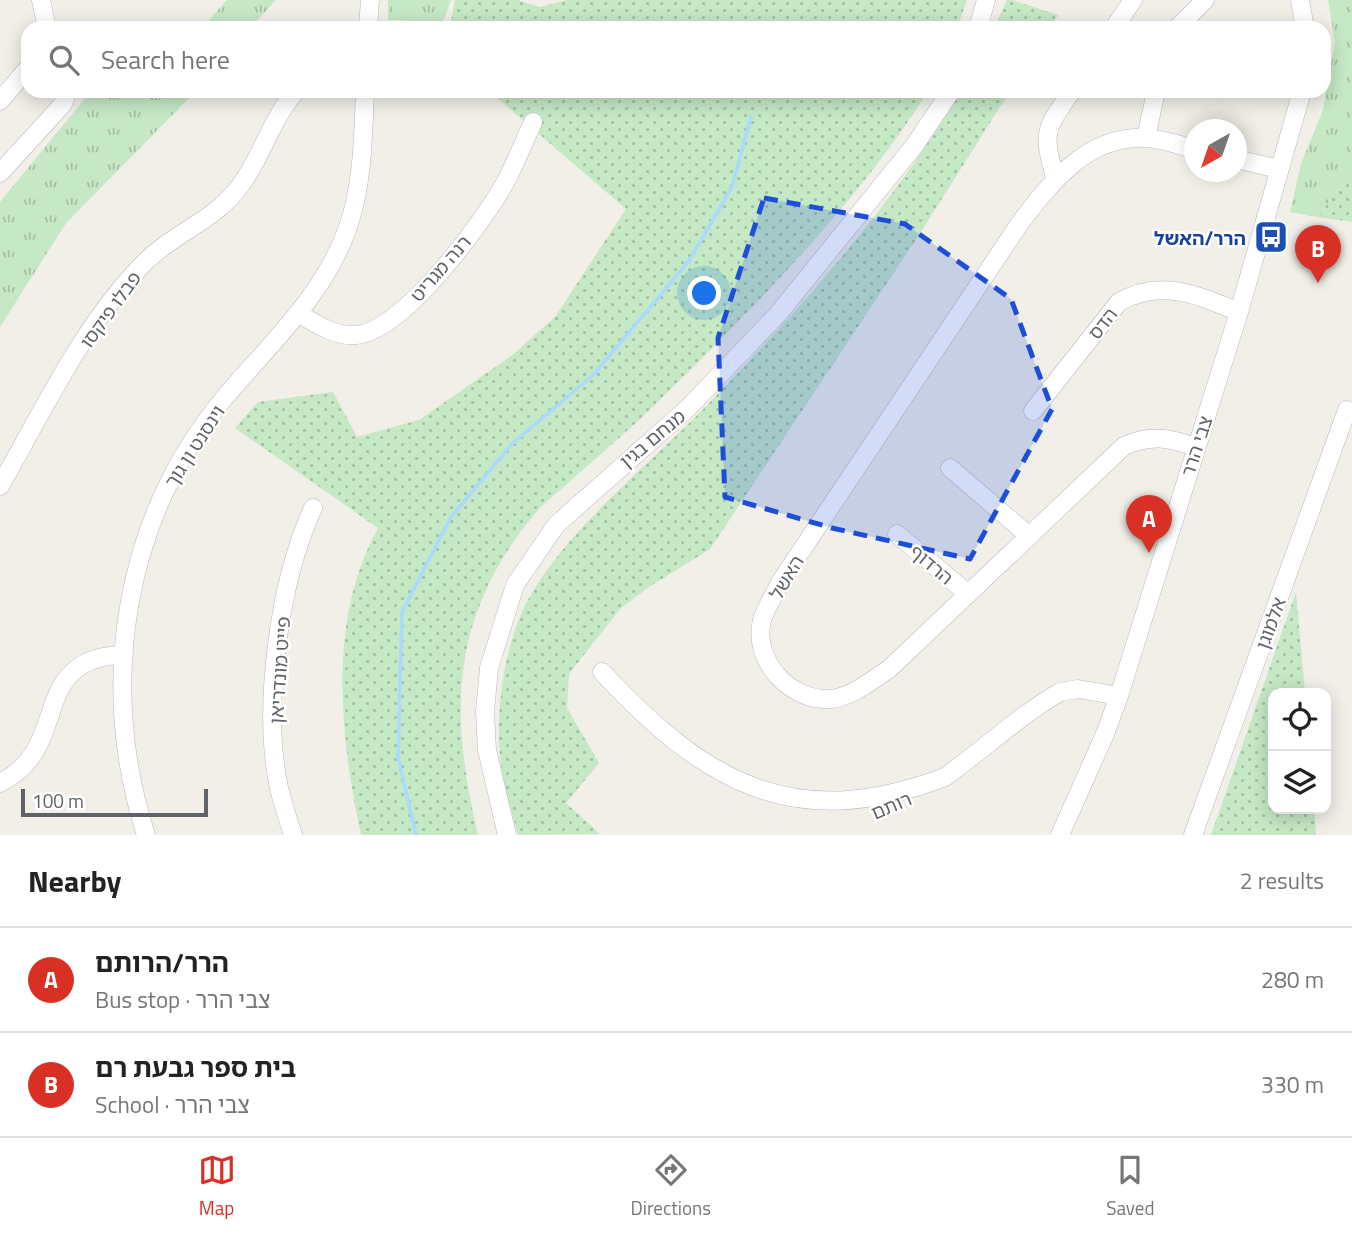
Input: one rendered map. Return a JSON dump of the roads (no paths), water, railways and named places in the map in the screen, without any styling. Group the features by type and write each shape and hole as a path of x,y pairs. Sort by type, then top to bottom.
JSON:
{"street":[{"path":"41,0 46,21"},
{"path":"368,21 370,0"},
{"path":"980,21 986,0"},
{"path":"1119,21 1133,0"},
{"path":"1184,21 1205,0"},
{"path":"1300,0 1304,21"},
{"path":"0,101 21,76"},
{"path":"0,173 63,104 65,98"},
{"name":"פבלו פיקסו","path":"0,486 91,331 115,298 146,260 217,210 234,193 253,167 279,113 291,98"},
{"name":"וינסנט ון גוך","path":"146,835 134,795 124,722 127,606 138,560 162,495 192,443 223,400 298,313 331,267 348,227 361,177 365,98"},
{"name":"מנחם בגין","path":"506,835 487,750 485,712 489,668 515,585 555,525 624,461 687,408 778,314 914,146 946,98"},
{"path":"1055,177 1045,141 1049,124 1067,98"},
{"path":"1146,138 1155,98"},
{"name":"צבי הרר","path":"1059,835 1096,757 1119,696 1239,312 1300,98"},
{"name":"רנה מגריט","path":"298,313 338,334 359,335 383,325 414,300 443,270 493,201 506,181 533,122"},
{"name":"האשל","path":"1184,147 1146,138 1116,141 1082,157 1055,177 1012,234 781,581 762,622 761,647 771,667 786,685 807,696 832,699 855,690 889,669 1124,446 1143,438 1165,437 1196,447"},
{"path":"1247,161 1278,169"},
{"name":"הדס","path":"1033,411 1119,302 1136,292 1157,288 1186,291 1239,312"},
{"name":"אלמוגן","path":"1193,835 1347,410"},
{"path":"950,468 1028,535"},
{"name":"פייט מונדריאן","path":"293,835 279,787 274,734 276,662 287,582 298,541 313,508"},
{"name":"הרדוף","path":"897,534 967,593"},
{"path":"0,783 23,769 33,758 57,698 71,674 98,658 124,654"},
{"path":"601,672 702,774 754,807"},
{"name":"רותם","path":"870,815 908,800 944,778 1060,692 1078,689 1119,696"}],"waterway":[{"path":"416,835 398,757 402,612 451,517 512,444 593,375 689,261 732,187 751,117"}],"place":[{"name":"הרר/האשל","path":"1271,237"},
{"name":"בית ספר גבעת רם","path":"1318,283"},
{"name":"הרר/הרותם","path":"1149,553"}]}
